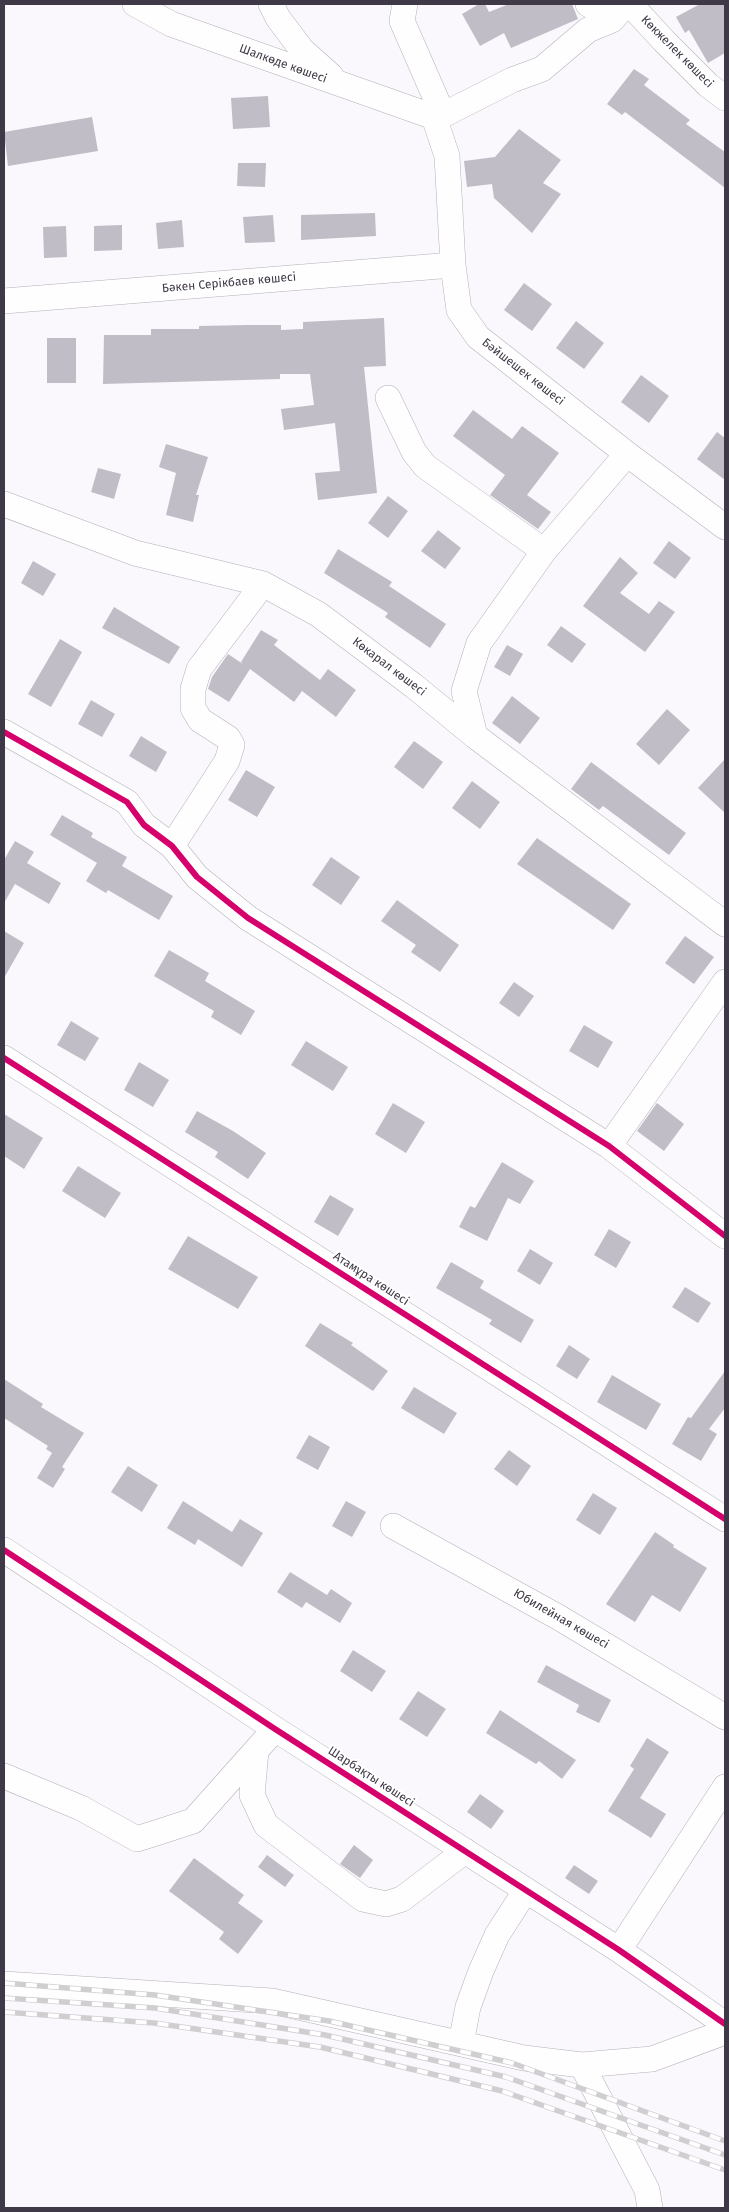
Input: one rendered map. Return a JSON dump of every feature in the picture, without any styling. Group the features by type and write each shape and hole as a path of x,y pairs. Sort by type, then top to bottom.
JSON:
{"street":[{"name":"Шалкөде көшесі","path":"135,4 171,24 340,84 439,116"},
{"path":"271,4 278,18 302,50 340,84"},
{"name":"Бәйшешек көшесі","path":"405,4 402,20 439,116 447,156 453,265 458,310 478,336 627,454 725,528"},
{"path":"588,4 619,12"},
{"name":"Көкжелек көшесі","path":"630,4 708,85 725,98"},
{"path":"439,116 512,80 542,69 588,30 619,12"},
{"name":"Бәкен Серікбаев көшесі","path":"4,301 453,265"},
{"path":"388,398 414,452 425,466 544,551"},
{"path":"475,736 464,691 479,643 544,551 627,454"},
{"name":"Көкарал көшесі","path":"4,504 135,554 263,584 318,614 414,686 475,736 725,924"},
{"path":"172,846 227,761 232,745 228,738 200,720 193,708 193,689 199,669 263,584"},
{"path":"4,732 127,802 144,825 172,846 197,877 248,918 610,1146 725,1236"},
{"path":"610,1146 725,982"},
{"name":"Атамұра көшесі","path":"4,1058 725,1518"},
{"name":"Юбилейная көшесі","path":"393,1526 558,1617 725,1717"},
{"name":"Шарбақты көшесі","path":"4,1550 275,1729 620,1950 725,2024"},
{"path":"4,1776 81,1808 137,1839 193,1821 275,1729"},
{"path":"256,1751 252,1795 266,1825 363,1899 386,1904 402,1899 465,1851"},
{"path":"620,1950 725,1787"},
{"path":"461,2043 468,2007 481,1971 497,1935 526,1890"},
{"path":"4,1984 272,2001 524,2058 582,2065 652,2058 725,2032"},
{"path":"582,2065 646,2190 650,2208"}],"building":[{"path":"479,4 485,4 489,12 509,4 572,4 578,19 511,48 504,33 480,46 462,14"},
{"path":"700,4 725,4 725,53 708,63 689,30 685,33 676,17"},
{"path":"634,69 649,79 644,85 690,120 686,124 725,152 725,188 625,112 622,115 607,104"},
{"path":"268,96 270,127 233,129 231,98"},
{"path":"92,117 98,151 8,166 4,132"},
{"path":"519,129 561,160 543,183 561,194 532,233 494,198 492,184 467,187 464,161 495,157"},
{"path":"238,163 266,163 265,187 237,186"},
{"path":"375,213 376,236 301,240 301,215"},
{"path":"273,215 275,242 245,243 243,217"},
{"path":"182,220 184,247 158,249 156,223"},
{"path":"122,225 122,250 94,251 94,226"},
{"path":"66,226 67,257 44,258 43,227"},
{"path":"524,283 552,304 532,331 504,310"},
{"path":"384,318 386,366 364,367 377,493 318,500 315,473 340,471 335,423 284,430 281,409 314,405 310,374 280,374 280,379 103,384 104,335 151,335 151,329 199,329 199,326 281,325 281,330 303,329 303,322"},
{"path":"576,321 604,343 584,369 556,348"},
{"path":"47,338 76,338 76,383 47,383"},
{"path":"641,375 669,396 649,423 621,402"},
{"path":"473,410 512,439 522,426 559,453 527,495 551,512 538,529 490,495 505,475 453,436"},
{"path":"717,432 725,438 725,480 697,459"},
{"path":"166,444 208,457 196,495 199,495 193,522 166,515 176,473 159,467"},
{"path":"98,468 121,474 114,499 91,492"},
{"path":"388,496 408,511 388,538 368,523"},
{"path":"438,530 461,548 445,569 421,551"},
{"path":"669,541 691,558 675,579 653,563"},
{"path":"338,549 392,582 389,586 446,624 430,648 385,617 388,613 324,573"},
{"path":"620,557 638,573 620,593 649,614 659,601 675,612 645,652 583,606"},
{"path":"33,561 56,574 43,596 21,583"},
{"path":"114,607 180,647 169,664 102,628"},
{"path":"561,626 586,644 572,663 547,645"},
{"path":"261,630 278,640 274,645 320,680 328,669 356,690 336,717 302,691 294,702 250,669 229,702 208,689 212,677 228,654 243,664 241,662"},
{"path":"60,639 82,652 51,707 28,694"},
{"path":"507,645 523,654 510,676 494,667"},
{"path":"512,696 540,718 520,744 492,723"},
{"path":"91,700 115,714 102,737 78,724"},
{"path":"667,709 690,730 659,765 636,744"},
{"path":"141,736 167,752 156,772 129,756"},
{"path":"414,741 443,762 423,789 394,767"},
{"path":"725,759 725,813 698,788"},
{"path":"591,762 686,833 669,855 603,806 599,810 571,789"},
{"path":"246,770 275,787 257,817 228,800"},
{"path":"472,781 500,802 480,829 452,808"},
{"path":"62,815 93,833 91,837 127,857 122,866 173,896 159,920 108,890 106,893 86,881 97,863 50,835"},
{"path":"537,838 631,904 613,930 517,864"},
{"path":"15,841 34,852 27,863 61,883 49,904 15,884 4,903 4,860"},
{"path":"331,857 360,877 341,905 312,885"},
{"path":"397,900 459,945 440,972 411,952 416,945 381,921"},
{"path":"4,931 24,943 4,978"},
{"path":"685,936 714,957 694,984 665,963"},
{"path":"169,950 209,973 205,981 255,1011 241,1035 211,1017 214,1011 154,976"},
{"path":"514,982 534,996 519,1017 499,1003"},
{"path":"71,1021 99,1038 85,1061 57,1045"},
{"path":"584,1025 613,1042 598,1068 569,1051"},
{"path":"306,1041 348,1067 333,1091 291,1065"},
{"path":"139,1062 169,1080 153,1107 124,1090"},
{"path":"393,1103 425,1122 406,1153 375,1134"},
{"path":"657,1103 684,1124 664,1151 637,1131"},
{"path":"197,1111 233,1131 266,1153 248,1179 215,1157 218,1152 185,1132"},
{"path":"4,1114 43,1138 24,1169 4,1156"},
{"path":"502,1162 534,1181 520,1204 508,1198 487,1241 459,1227 470,1206 475,1208"},
{"path":"78,1166 121,1193 105,1218 62,1191"},
{"path":"330,1195 354,1209 338,1236 314,1222"},
{"path":"609,1229 631,1242 616,1268 594,1255"},
{"path":"188,1236 258,1277 238,1309 168,1269"},
{"path":"530,1249 553,1263 540,1285 517,1271"},
{"path":"451,1262 484,1281 480,1288 534,1320 521,1343 489,1324 492,1320 436,1288"},
{"path":"685,1287 711,1303 698,1323 672,1307"},
{"path":"320,1323 353,1343 351,1345 388,1371 373,1391 305,1346"},
{"path":"569,1345 590,1359 577,1379 556,1366"},
{"path":"725,1371 725,1408 709,1429 717,1434 701,1461 672,1444 688,1417 691,1418"},
{"path":"612,1375 661,1404 646,1430 597,1402"},
{"path":"4,1379 43,1404 41,1407 84,1433 62,1467 65,1469 53,1488 37,1478 52,1453 46,1449 48,1446 4,1418"},
{"path":"414,1387 457,1413 444,1434 401,1408"},
{"path":"309,1435 330,1447 318,1470 296,1458"},
{"path":"509,1450 531,1466 517,1486 494,1469"},
{"path":"128,1466 158,1485 142,1512 111,1492"},
{"path":"593,1493 617,1508 600,1535 576,1520"},
{"path":"183,1501 232,1532 240,1519 263,1533 242,1567 198,1539 195,1545 167,1528"},
{"path":"346,1501 366,1512 352,1537 332,1526"},
{"path":"655,1532 674,1545 673,1547 707,1568 680,1612 652,1595 635,1622 606,1604"},
{"path":"290,1572 327,1595 331,1589 352,1603 340,1623 306,1602 302,1608 277,1592"},
{"path":"353,1650 386,1671 372,1692 340,1671"},
{"path":"546,1665 611,1700 599,1723 576,1712 579,1705 537,1682"},
{"path":"418,1691 446,1709 427,1737 399,1719"},
{"path":"500,1710 576,1760 562,1779 539,1761 536,1764 486,1733"},
{"path":"647,1738 669,1752 640,1798 666,1814 651,1838 608,1811 634,1769 630,1766"},
{"path":"480,1794 504,1811 491,1829 467,1812"},
{"path":"354,1845 373,1860 360,1878 340,1864"},
{"path":"267,1855 294,1875 285,1887 258,1867"},
{"path":"194,1858 244,1895 238,1903 263,1921 238,1954 219,1939 224,1932 169,1891"},
{"path":"574,1865 598,1881 589,1894 565,1878"}],"railway":[{"path":"4,1983 155,1995 329,2021 512,2063 725,2141"},
{"path":"4,1998 155,2008 325,2035 506,2077 725,2155"},
{"path":"4,2012 154,2023 320,2047 502,2091 725,2170"}],"cycle path":[{"path":"4,732 127,802 144,825 172,846 197,877 248,918 609,1146 725,1236"},
{"path":"4,1058 725,1519"},
{"path":"4,1550 275,1729 619,1950 725,2024"}]}
